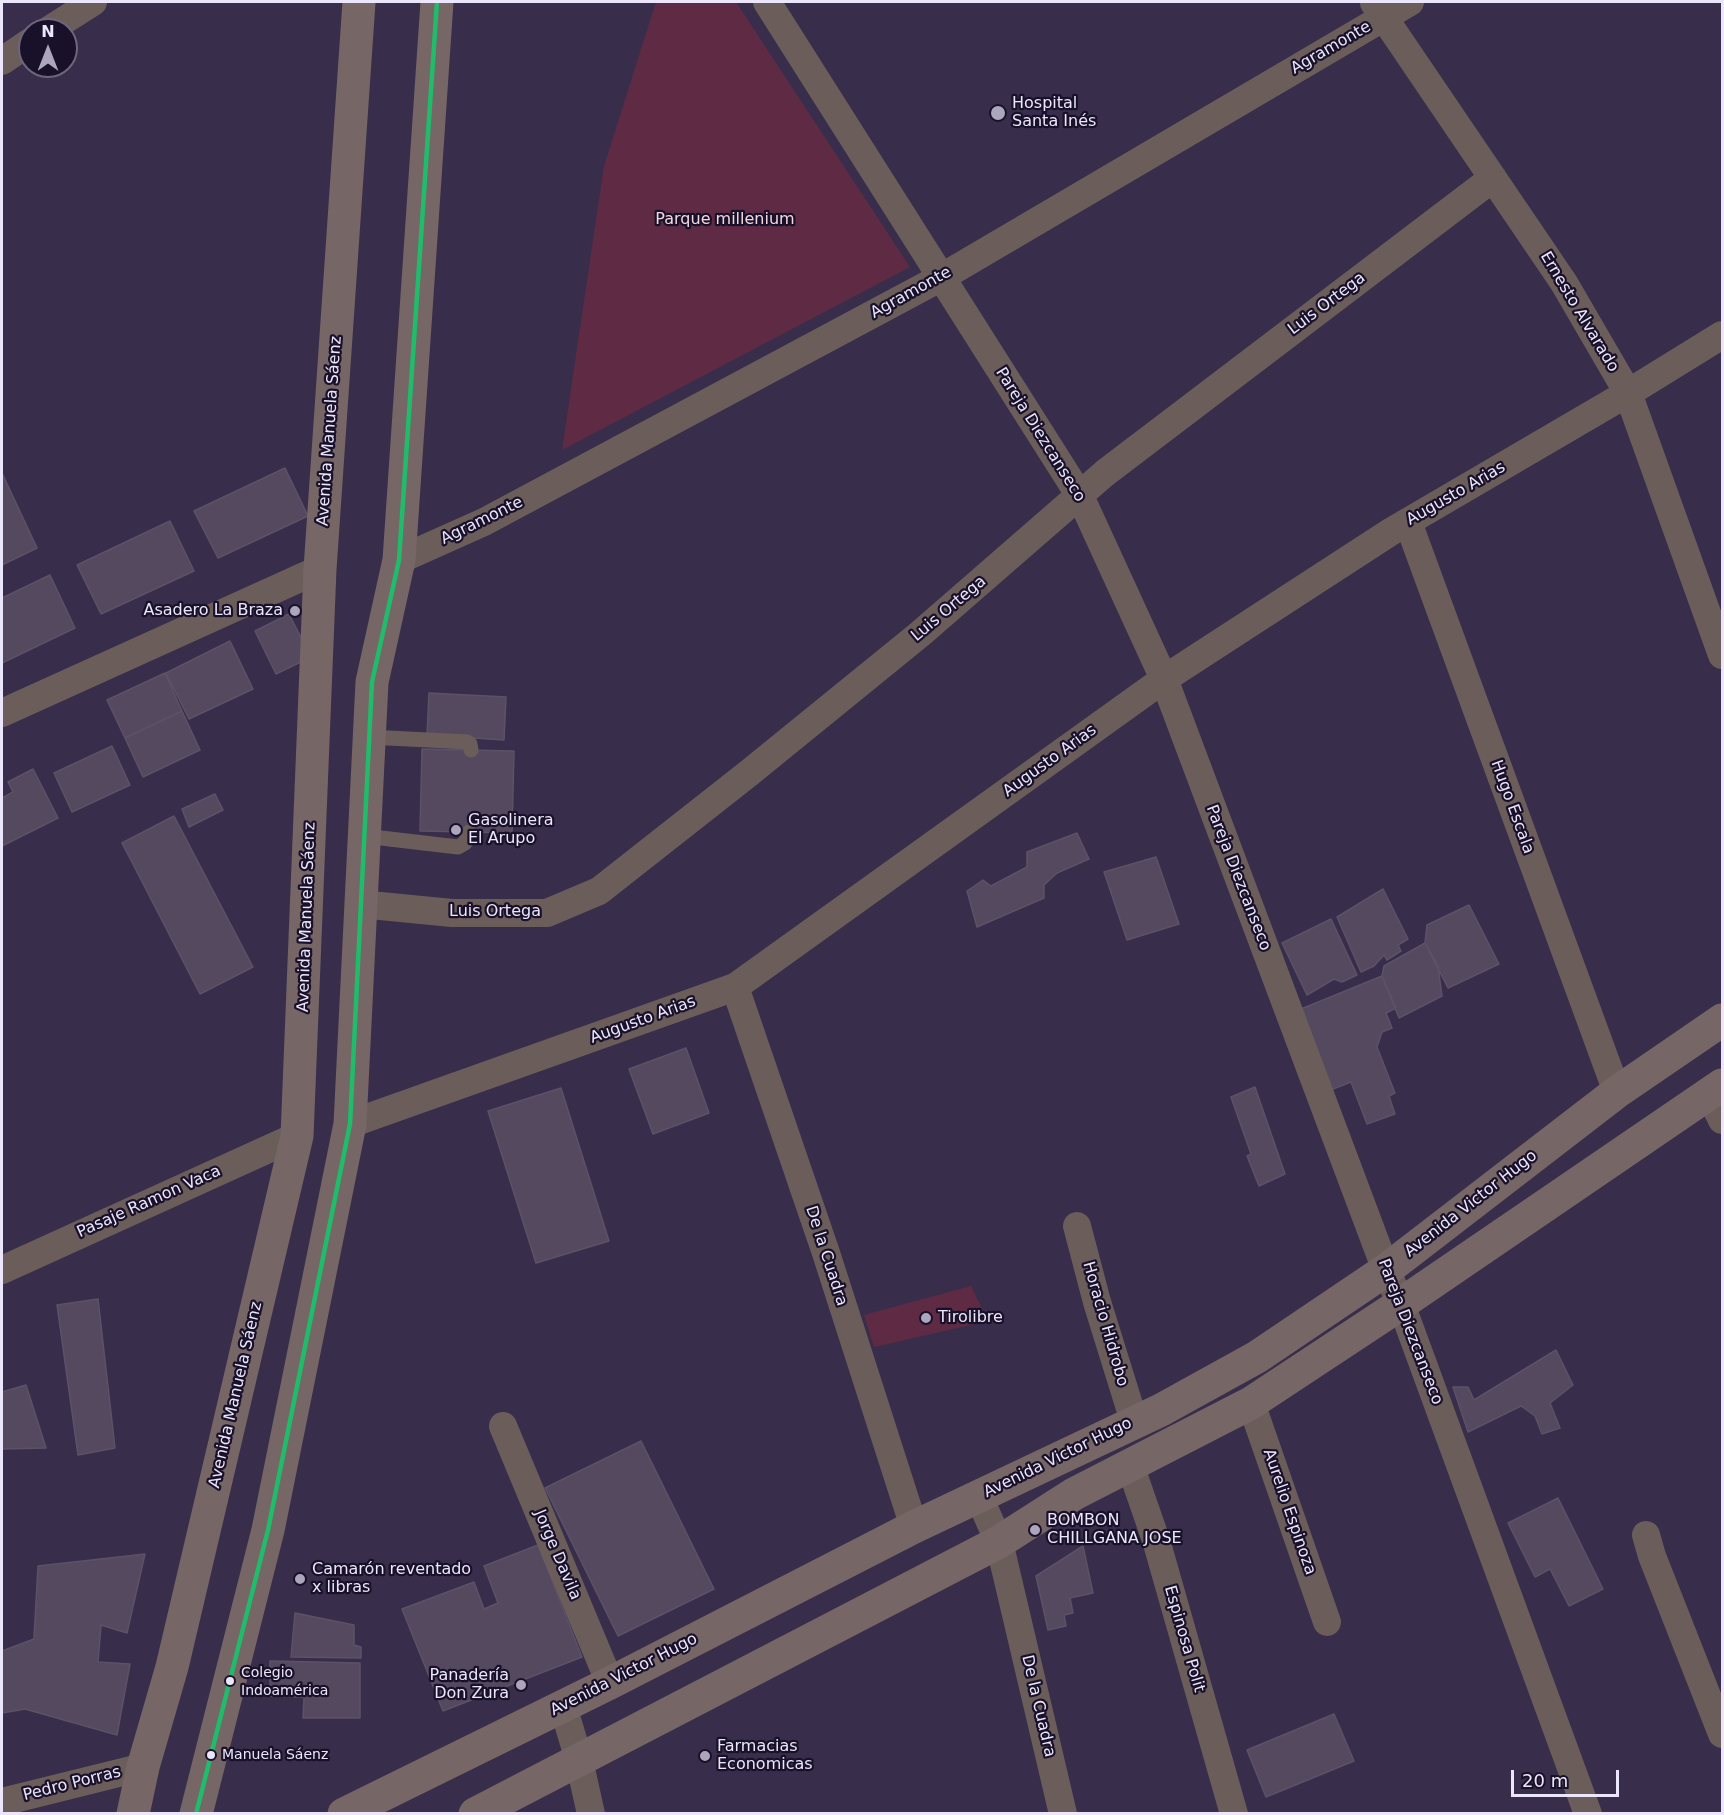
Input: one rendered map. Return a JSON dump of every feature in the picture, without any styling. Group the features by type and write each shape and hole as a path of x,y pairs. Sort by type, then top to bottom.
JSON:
{"main road":[{"name":"Avenida Manuela Sáenz","path":"133,1814 143,1767 172,1667 297,1136 320,569 359,2"},
{"path":"196,1814 268,1530 350,1124 372,682 399,560 436,2"},
{"name":"Avenida Victor Hugo","path":"344,1814 610,1683 914,1527 1161,1410 1257,1357 1386,1270 1617,1092 1722,1020"},
{"path":"475,1814 999,1542 1074,1494 1251,1402 1718,1100"}],"street":[{"path":"68,18 93,2"},
{"name":"Pareja Diezcanseco","path":"767,2 1080,496 1164,679 1386,1270 1401,1304 1588,1814"},
{"name":"Agramonte","path":"399,560 484,522 942,277 1378,10 1410,2"},
{"name":"Ernesto Alvarado","path":"1378,10 1564,283 1628,393 1722,655"},
{"path":"2,61 18,50"},
{"name":"Luis Ortega","path":"360,904 452,913 547,914 599,891 920,634 1105,473 1493,178"},
{"name":"Augusto Arias","path":"350,1124 735,987 1164,679 1408,522 1722,335"},
{"name":"Hugo Escala","path":"1408,522 1617,1092"},
{"path":"2,713 320,569"},
{"name":"De la Cuadra","path":"735,987 826,1253 914,1527"},
{"name":"Pasaje Ramon Vaca","path":"2,1270 297,1136"},
{"name":"Horacio Hidrobo","path":"1077,1226 1097,1302 1134,1421"},
{"name":"Aurelio Espinoza","path":"1251,1402 1326,1622"},
{"name":"Jorge Davila","path":"503,1426 610,1683"},
{"name":"Espinosa Polit","path":"1130,1466 1156,1540 1234,1814"},
{"name":"De la Cuadra","path":"979,1497 999,1542 1063,1814"},
{"path":"1646,1535 1652,1556 1722,1734"},
{"path":"563,1706 579,1760 591,1814"},
{"name":"Pedro Porras","path":"2,1802 143,1767"}],"lane":[{"path":"369,737 467,742 471,750"},
{"path":"364,836 458,847 465,843 469,832"}],"green space":[{"name":"Parque millenium","path":"656,2 736,2 910,267 562,450 604,166"},
{"name":"Tirolibre","path":"971,1286 988,1321 874,1347 864,1315"}],"building":[{"path":"285,468 308,516 218,558 194,511"},
{"path":"2,473 37,548 2,565"},
{"path":"170,521 194,571 101,614 77,565"},
{"path":"50,575 75,628 2,663 2,598"},
{"path":"289,614 311,657 276,674 255,631"},
{"path":"230,641 253,689 189,719 166,673"},
{"path":"165,673 182,711 125,738 107,700"},
{"path":"429,693 506,697 504,740 427,735"},
{"path":"182,711 200,750 143,777 125,738"},
{"path":"112,746 130,785 72,812 54,773"},
{"path":"422,749 514,751 512,833 420,831"},
{"path":"33,769 58,818 2,846 2,798 13,792 8,782"},
{"path":"215,794 223,810 189,827 182,809"},
{"path":"174,816 253,967 200,994 122,843"},
{"path":"1077,833 1089,859 1057,873 1044,885 1044,898 977,927 967,891 983,880 991,886 1027,867 1027,852"},
{"path":"1156,857 1179,924 1127,940 1104,872"},
{"path":"1383,889 1408,939 1398,945 1401,951 1387,960 1384,955 1374,966 1361,972 1337,917"},
{"path":"1469,905 1499,964 1448,988 1425,943 1427,925"},
{"path":"1331,919 1357,975 1342,982 1334,979 1307,995 1282,943"},
{"path":"1425,943 1438,966 1442,996 1399,1018 1382,976 1384,966"},
{"path":"1382,976 1396,1008 1386,1013 1392,1028 1382,1032 1377,1047 1395,1093 1389,1096 1395,1114 1367,1124 1351,1082 1323,1093 1301,1009"},
{"path":"686,1048 709,1113 653,1134 629,1069"},
{"path":"1255,1087 1285,1174 1259,1186 1247,1156 1251,1154 1231,1097"},
{"path":"561,1088 609,1241 536,1263 488,1111"},
{"path":"98,1299 115,1448 78,1455 57,1305"},
{"path":"1556,1350 1573,1385 1550,1403 1560,1428 1542,1434 1535,1416 1521,1406 1468,1432 1453,1387 1468,1387 1474,1400"},
{"path":"26,1385 46,1448 2,1449 2,1392"},
{"path":"641,1441 714,1589 618,1636 545,1488"},
{"path":"1558,1498 1603,1589 1569,1606 1550,1569 1535,1577 1508,1523"},
{"path":"538,1545 582,1657 443,1711 402,1609 474,1582 484,1609 498,1603 484,1566"},
{"path":"1083,1546 1093,1593 1070,1598 1073,1613 1064,1615 1066,1626 1048,1630 1036,1576"},
{"path":"145,1554 127,1633 101,1625 98,1662 130,1664 117,1735 25,1709 2,1713 2,1651 34,1639 38,1566"},
{"path":"295,1613 354,1625 354,1645 361,1647 361,1658 291,1657"},
{"path":"270,1661 360,1663 360,1718 303,1718 304,1697 270,1696"},
{"path":"1334,1714 1354,1761 1266,1797 1247,1750"}],"transit line":[{"path":"196,1814 268,1530 350,1124 372,682 399,560 437,2"}],"place":[{"name":"Hospital Santa Inés","path":"998,113"},
{"name":"Asadero La Braza","path":"295,611"},
{"name":"Gasolinera El Arupo","path":"456,830"},
{"name":"Tirolibre","path":"926,1318"},
{"name":"BOMBON CHILLGANA JOSE","path":"1035,1530"},
{"name":"Camarón reventado x libras","path":"300,1579"},
{"name":"Colegio Indoamérica","path":"230,1681"},
{"name":"Panadería Don Zura","path":"521,1685"},
{"name":"Manuela Sáenz","path":"211,1755"},
{"name":"Farmacias Economicas","path":"705,1756"}]}
